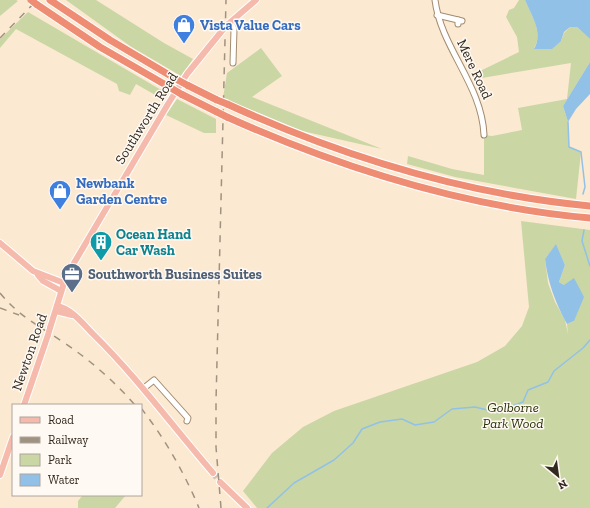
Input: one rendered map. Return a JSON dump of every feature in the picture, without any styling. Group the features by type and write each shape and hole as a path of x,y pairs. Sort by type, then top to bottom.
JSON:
{"highway":[{"path":"50,0 110,40 187,85 217,100 336,150 422,176 503,194 590,206"},
{"path":"34,2 106,51 181,94 227,117 311,152 398,180 503,205 590,218"}],"main road":[{"name":"Southworth Road","path":"56,309 61,291 74,263 187,74 221,32 256,0"},
{"path":"0,243 43,281 61,291"},
{"path":"38,275 64,284"},
{"path":"56,309 74,315 117,358 144,388 213,473"},
{"name":"Newton Road","path":"24,404 56,309"},
{"path":"0,475 12,440"},
{"path":"220,482 248,508"}],"street":[{"name":"Mere Road","path":"435,0 436,15 456,60 476,96 484,119 484,135"},
{"name":"Mere Road","path":"436,15 459,21"},
{"path":"229,24 234,29 233,63"},
{"path":"144,388 154,380 188,418 187,421"}],"green space":[{"path":"0,0 16,0 18,1 0,16"},
{"path":"66,0 96,0 164,43 193,59 181,76 130,46"},
{"path":"519,0 525,0 536,24 538,36 534,48 561,41 564,33 570,27 577,27 590,39 590,62 563,106 568,122 569,147 581,152 576,199 455,177 407,164 408,156 452,169 484,175 484,135 492,136 522,130 518,108 567,99 571,63 482,78 480,71 519,52 517,37 506,17 509,10 514,8"},
{"path":"28,12 168,94 164,100 136,84 130,95 119,91 117,84 16,29 0,48 0,39"},
{"path":"261,48 282,76 252,97 382,149 302,131 223,98 227,73"},
{"path":"177,99 216,119 216,133 204,133 166,115"},
{"name":"Golborne Park Wood","path":"521,221 590,230 590,508 257,508 243,491 272,453 303,427 334,411 477,362 505,346 522,326 529,307","holes":["556,245 565,265 559,282 564,285 574,321 567,324 568,334 565,320 555,302 548,283 545,259"]},
{"path":"82,496 125,496 115,508 78,508 78,501"}],"water":[{"path":"525,0 590,0 590,39 577,27 570,27 564,32 561,41 552,49 534,49 538,37 536,24"},
{"path":"590,62 590,94 576,109 568,122 563,106"},
{"path":"556,244 565,265 559,282 564,285 574,278 584,297 574,321 567,324 553,292 545,259"}],"waterway":[{"path":"568,122 569,147 581,152 585,187 583,194"},
{"path":"584,230 582,241 590,266"},
{"path":"267,508 294,483 334,460 353,443 362,429 380,422 402,419 415,425 434,422 452,409 475,407 496,412 523,402 528,390 548,382 554,371 583,348 590,340"}],"tunnel":[{"path":"213,473 220,482"}],"railway":[{"path":"0,38 37,0"},
{"path":"221,508 216,447 216,401 226,0"},
{"path":"0,293 15,309 92,364 110,379 134,404"},
{"path":"0,308 19,315"},
{"path":"142,409 173,456 199,508"}],"place":[{"name":"Vista Value Cars","path":"184,44"},
{"name":"Newbank Garden Centre","path":"60,210"},
{"name":"Ocean Hand Car Wash","path":"101,262"},
{"name":"Southworth Business Suites","path":"72,294"}]}
